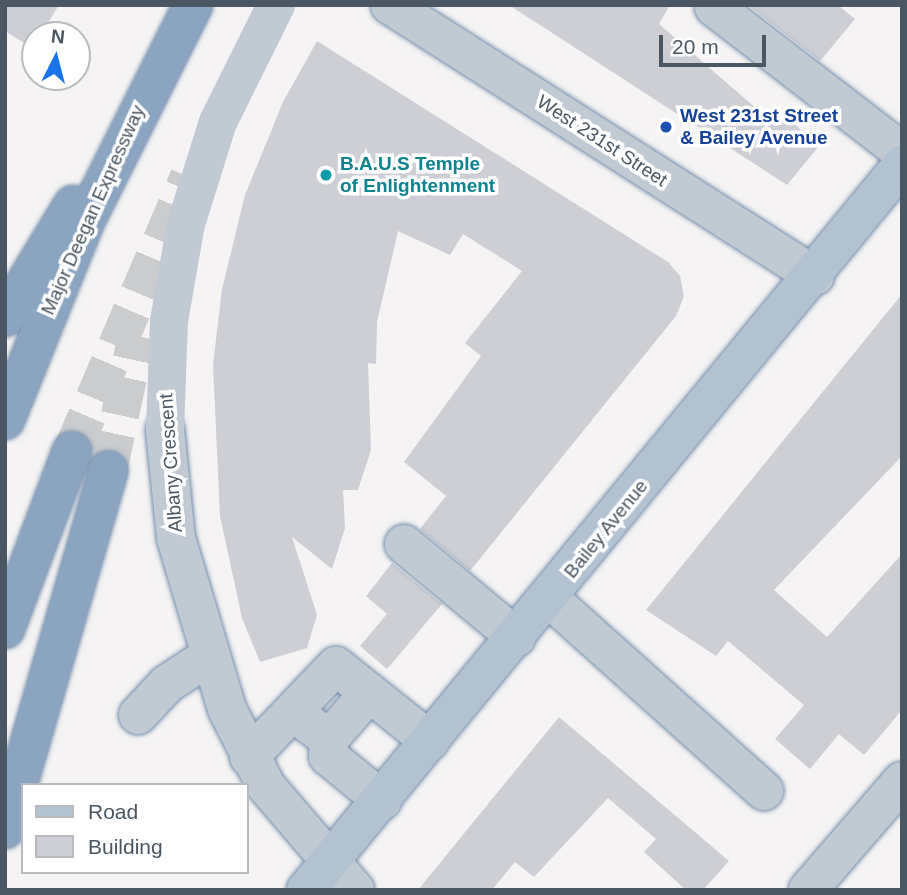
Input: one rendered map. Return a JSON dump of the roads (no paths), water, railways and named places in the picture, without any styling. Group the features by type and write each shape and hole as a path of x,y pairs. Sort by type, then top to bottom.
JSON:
{"highway":[{"name":"Major Deegan Expressway","path":"5,420 139,107 192,5"},
{"path":"5,317 139,107"},
{"path":"5,629 72,452"},
{"path":"5,829 108,471"}],"main road":[{"name":"Bailey Avenue","path":"317,877 815,276 902,165"}],"street":[{"name":"Albany Crescent","path":"276,5 218,122 189,213 169,321 165,430 176,538 208,657 249,757 317,877 355,890"},
{"name":"West 231st Street","path":"390,5 815,276"},
{"path":"713,7 902,152"},
{"path":"404,544 516,637"},
{"path":"549,598 764,791"},
{"path":"138,715 167,684 208,657"},
{"path":"249,757 336,666 430,741"},
{"path":"369,692 329,739 328,756 382,800"},
{"path":"293,712 329,739"},
{"path":"808,890 902,781"}],"tunnel":[{"path":"72,451 189,177"},
{"path":"108,471 137,336"}],"place":[{"name":"West 231st Street & Bailey Avenue","path":"666,127"},
{"name":"B.A.U.S Temple of Enlightenment","path":"326,175"}]}
